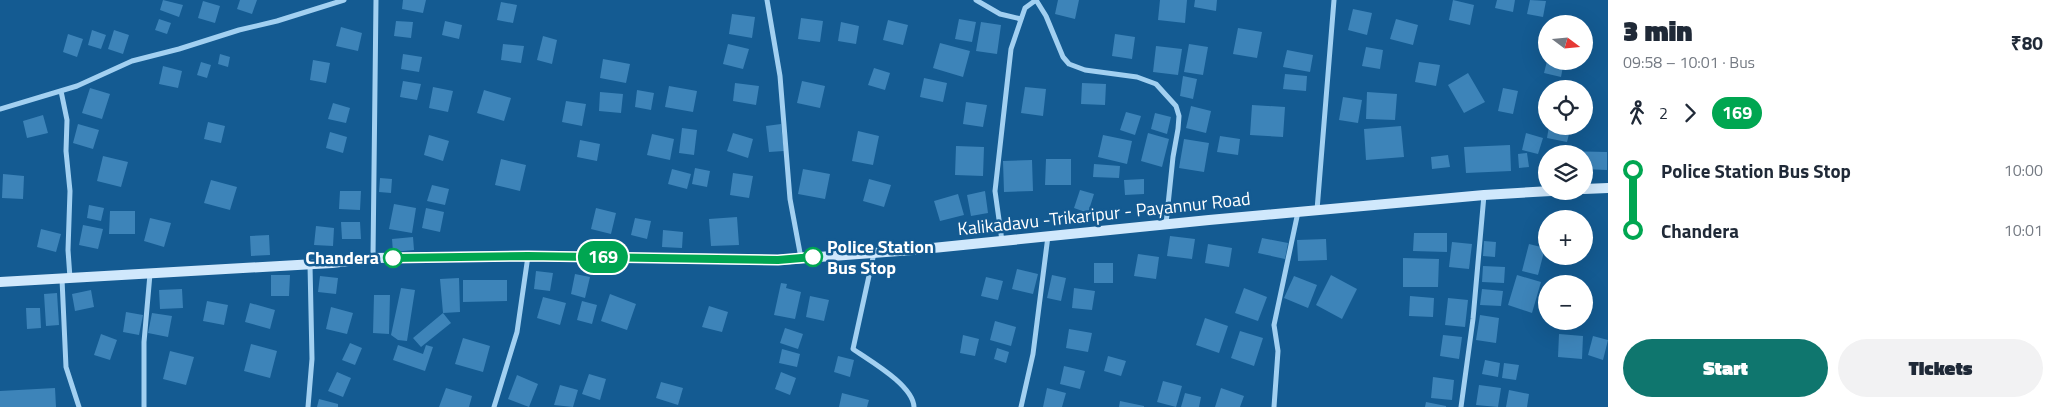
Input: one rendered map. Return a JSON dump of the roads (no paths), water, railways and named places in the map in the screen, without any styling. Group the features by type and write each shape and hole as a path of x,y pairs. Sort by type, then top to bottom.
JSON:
{"main road":[{"path":"1593,189 1608,188"},
{"name":"Kalikadavu -Trikaripur - Payannur Road","path":"0,282 310,265 373,258 528,256 778,260 1002,241 1484,195 1538,192"}],"street":[{"path":"0,109 77,86 132,60 179,49 344,0"},
{"path":"373,258 376,0"},
{"path":"767,0 780,76 790,200 801,258"},
{"path":"976,0 1000,14 1021,19"},
{"path":"1002,241 995,192 1011,49 1024,8 1036,0 1046,16 1063,57 1069,64 1085,70 1137,77 1156,84 1176,106 1179,116 1178,130 1173,157 1166,224"},
{"path":"1317,210 1334,0"},
{"path":"61,91 67,120 66,151 70,191 66,278 66,368 79,407"},
{"path":"1461,407 1473,319 1484,195"},
{"path":"1274,407 1278,351 1274,325 1298,212"},
{"path":"1021,407 1033,354 1048,236"},
{"path":"874,252 853,349 899,382 914,402 914,407"},
{"path":"494,407 517,332 528,256"},
{"path":"308,407 312,359 310,265"},
{"path":"144,407 144,342 150,274"}],"place":[{"name":"Police Station Bus Stop","path":"813,257"},
{"name":"Chandera","path":"393,258"}]}
